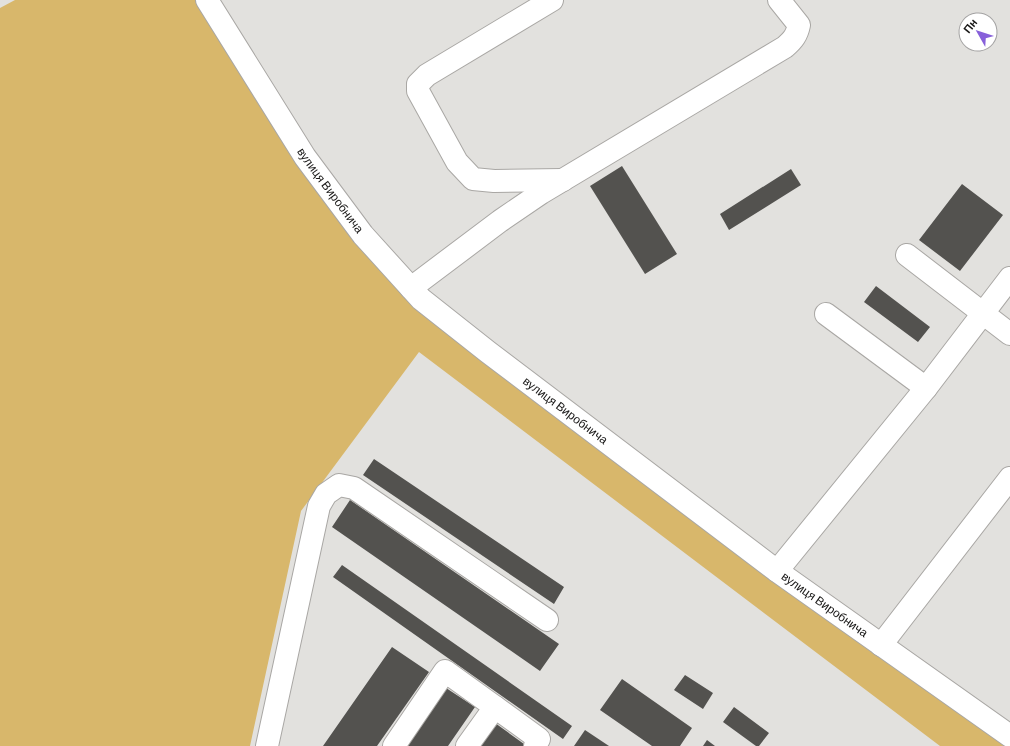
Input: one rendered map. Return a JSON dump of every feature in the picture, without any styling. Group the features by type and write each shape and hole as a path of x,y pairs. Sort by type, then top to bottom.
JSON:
{"street":[{"name":"вулиця Виробнича","path":"206,0 305,157 363,235 421,299 488,352 777,571 1010,736"},
{"path":"552,0 427,75 418,84 418,91 457,162 473,179 494,181 564,180"},
{"path":"410,288 500,222 564,180 785,47 793,40 798,32 799,25 779,0"},
{"path":"907,255 1010,334"},
{"path":"777,571 926,388 1010,278"},
{"path":"826,314 926,388"},
{"path":"880,645 1010,478"},
{"path":"267,746 319,506 326,494 339,485 354,488 547,620"},
{"path":"394,746 446,671 539,739 535,746"},
{"path":"467,746 495,707"}],"shaded area":[{"path":"15,0 207,0 411,288 1010,746 940,746 419,352 301,511 250,746 0,746 0,8"}],"building":[{"path":"622,166 677,254 645,274 590,186"},
{"path":"791,169 801,185 729,230 720,214"},
{"path":"962,184 1003,215 960,271 919,240"},
{"path":"876,286 930,327 918,342 864,302"},
{"path":"374,459 564,587 554,604 363,475"},
{"path":"350,500 559,644 540,671 332,527"},
{"path":"342,565 572,726 563,739 333,577"},
{"path":"392,647 429,672 377,746 323,746"},
{"path":"685,675 713,693 703,709 674,690"},
{"path":"622,679 692,728 680,746 652,746 600,710"},
{"path":"443,686 475,707 448,746 401,746"},
{"path":"734,707 769,733 759,746 756,746 723,722"},
{"path":"495,723 524,744 523,746 477,746"},
{"path":"585,730 609,746 574,746"},
{"path":"707,740 715,746 703,746"}]}
